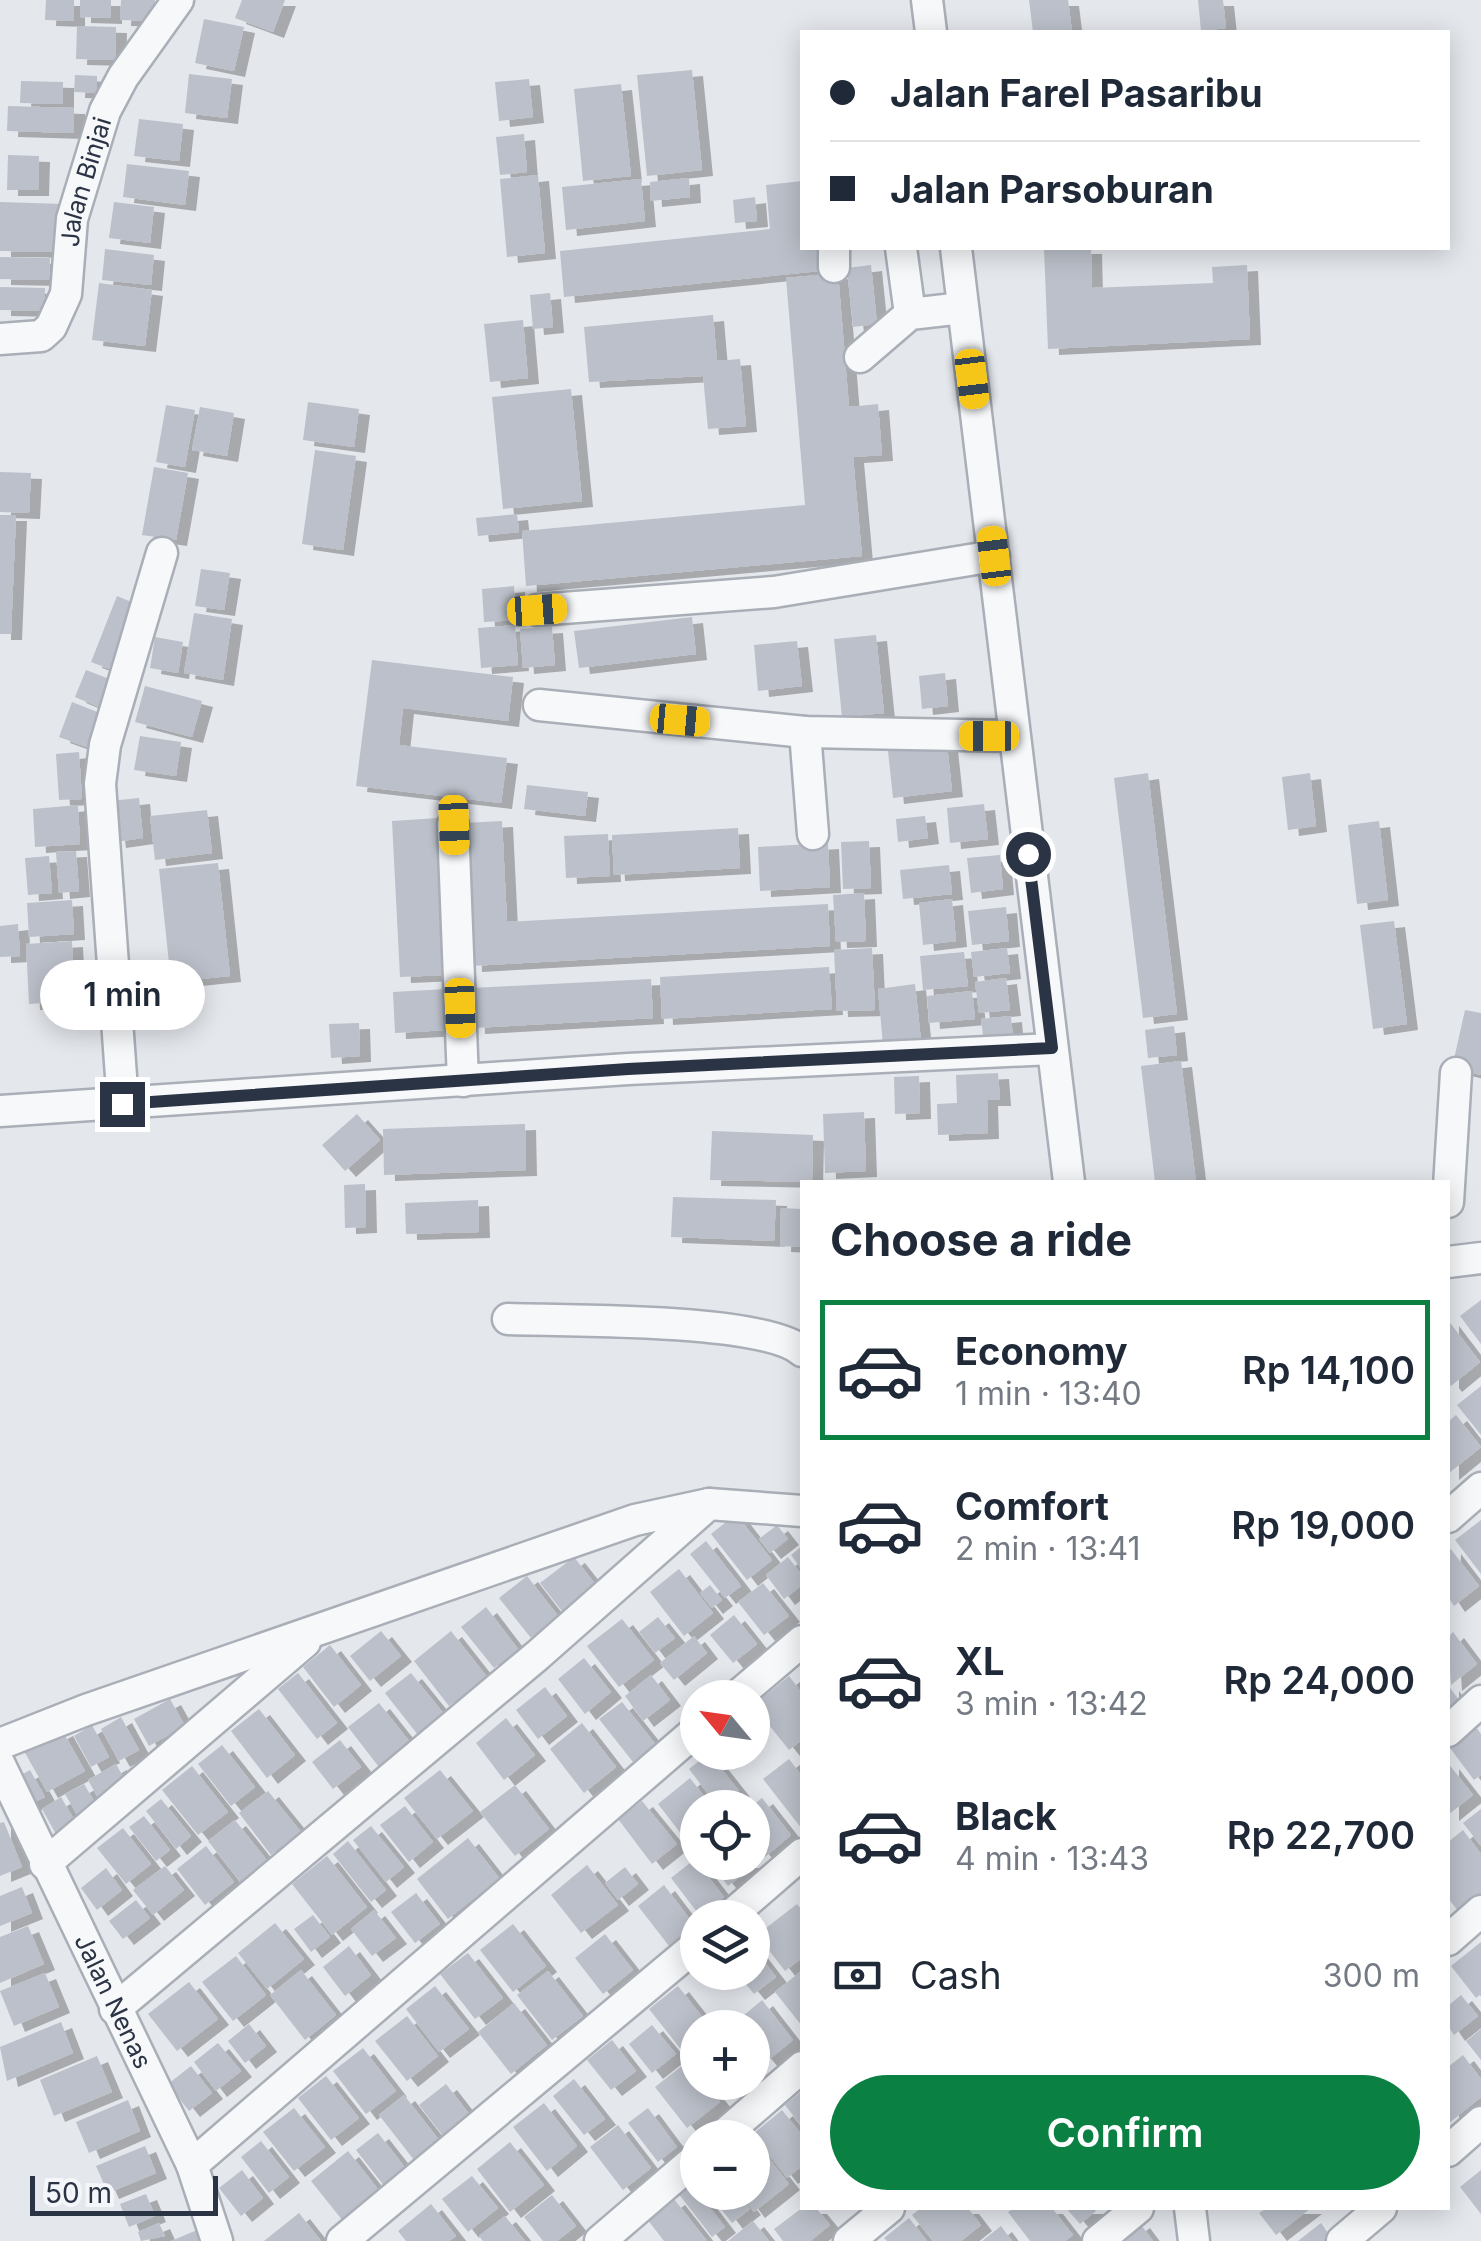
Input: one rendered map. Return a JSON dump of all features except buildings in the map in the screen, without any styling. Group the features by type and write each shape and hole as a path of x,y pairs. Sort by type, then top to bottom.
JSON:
{"street":[{"name":"Jalan Binjai","path":"0,339 40,336 60,310 72,219 105,111 123,77 178,0"},
{"path":"927,0 931,30"},
{"path":"901,250 910,314"},
{"path":"956,250 1068,1180"},
{"path":"860,357 910,314 963,308"},
{"path":"122,1104 100,784 105,745 162,553"},
{"path":"537,610 774,592 994,556"},
{"path":"538,706 805,732 1014,736"},
{"path":"805,732 813,834"},
{"path":"454,825 463,1082"},
{"path":"0,1111 1052,1048"},
{"path":"1449,1180 1456,1073"},
{"path":"1450,1262 1481,1258"},
{"path":"508,1319 733,1331 787,1342 800,1350"},
{"path":"1450,1515 1481,1488"},
{"path":"115,2009 567,1630 709,1504"},
{"path":"0,1744 86,1710 635,1520 709,1504 800,1511"},
{"path":"45,1864 321,1629"},
{"path":"756,1680 800,1643"},
{"path":"1450,1728 1481,1702"},
{"path":"192,2166 680,1745"},
{"name":"Jalan Nenas","path":"0,1765 192,2166 217,2241"},
{"path":"749,1900 800,1856"},
{"path":"1450,1938 1481,1911"},
{"path":"342,2241 680,1959"},
{"path":"741,2120 800,2069"},
{"path":"1450,2149 1481,2122"},
{"path":"600,2241 680,2172"},
{"path":"849,2241 887,2210"},
{"path":"1098,2241 1136,2210"},
{"path":"1190,2210 1194,2241"},
{"path":"1342,2241 1379,2210"}],"route":[{"path":"122,1104 628,1069 1052,1048 1028,854"}]}
